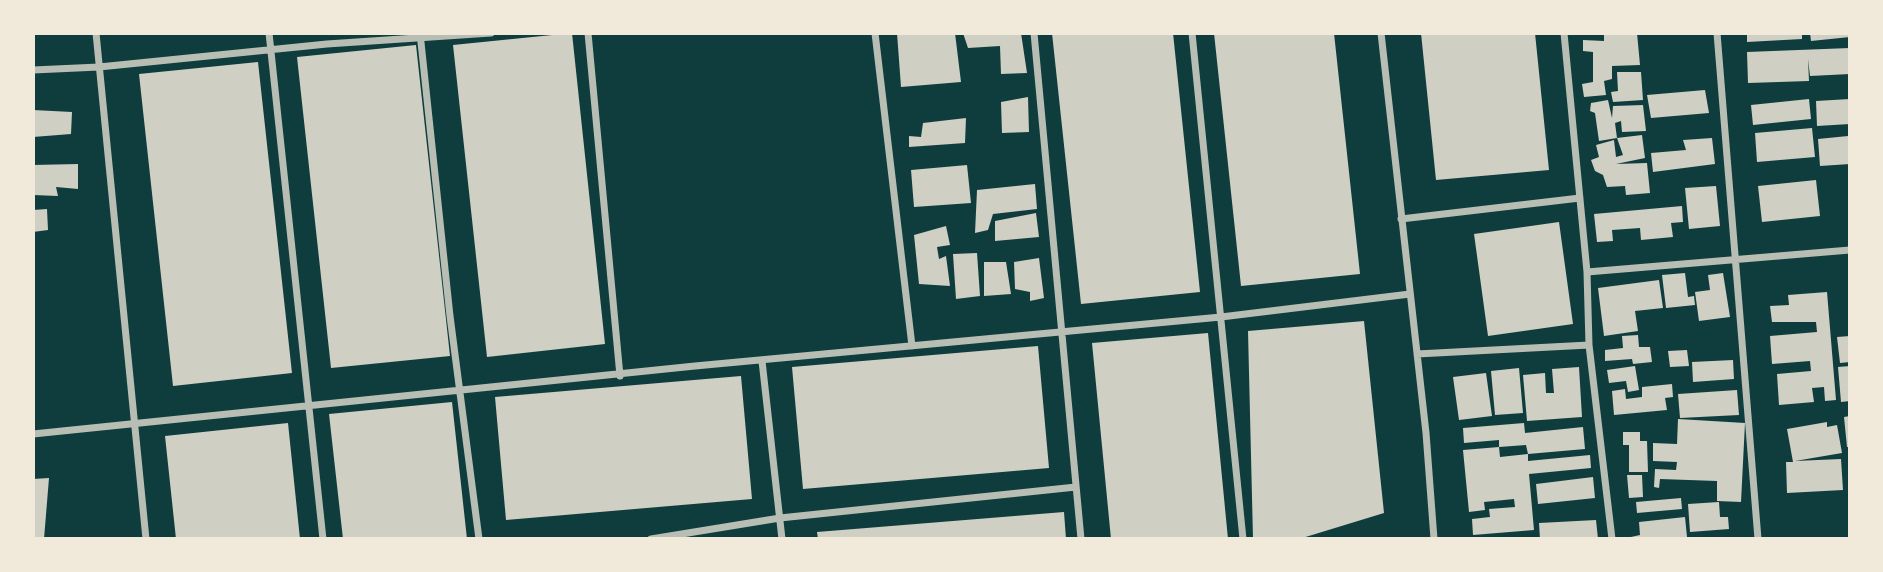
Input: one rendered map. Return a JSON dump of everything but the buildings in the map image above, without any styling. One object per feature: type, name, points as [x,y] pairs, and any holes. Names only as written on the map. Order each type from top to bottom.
[{"type":"street","points":[[96,33],[146,539]]},
{"type":"street","points":[[269,33],[323,539]]},
{"type":"street","points":[[33,70],[99,67],[420,36],[491,33]]},
{"type":"street","points":[[588,33],[620,376]]},
{"type":"street","points":[[875,33],[912,346]]},
{"type":"street","points":[[1034,33],[1081,539]]},
{"type":"street","points":[[1192,33],[1243,539]]},
{"type":"street","points":[[1381,33],[1417,354],[1434,539]]},
{"type":"street","points":[[1564,33],[1587,272],[1590,345],[1612,539]]},
{"type":"street","points":[[1717,33],[1758,539]]},
{"type":"street","points":[[420,36],[450,316],[479,539]]},
{"type":"street","points":[[1401,219],[1580,198]]},
{"type":"street","points":[[1587,272],[1850,250]]},
{"type":"street","points":[[33,434],[762,360],[1221,317],[1410,294]]},
{"type":"street","points":[[1417,354],[1590,345]]},
{"type":"street","points":[[762,360],[782,539]]},
{"type":"street","points":[[651,539],[780,519],[1076,487]]}]
